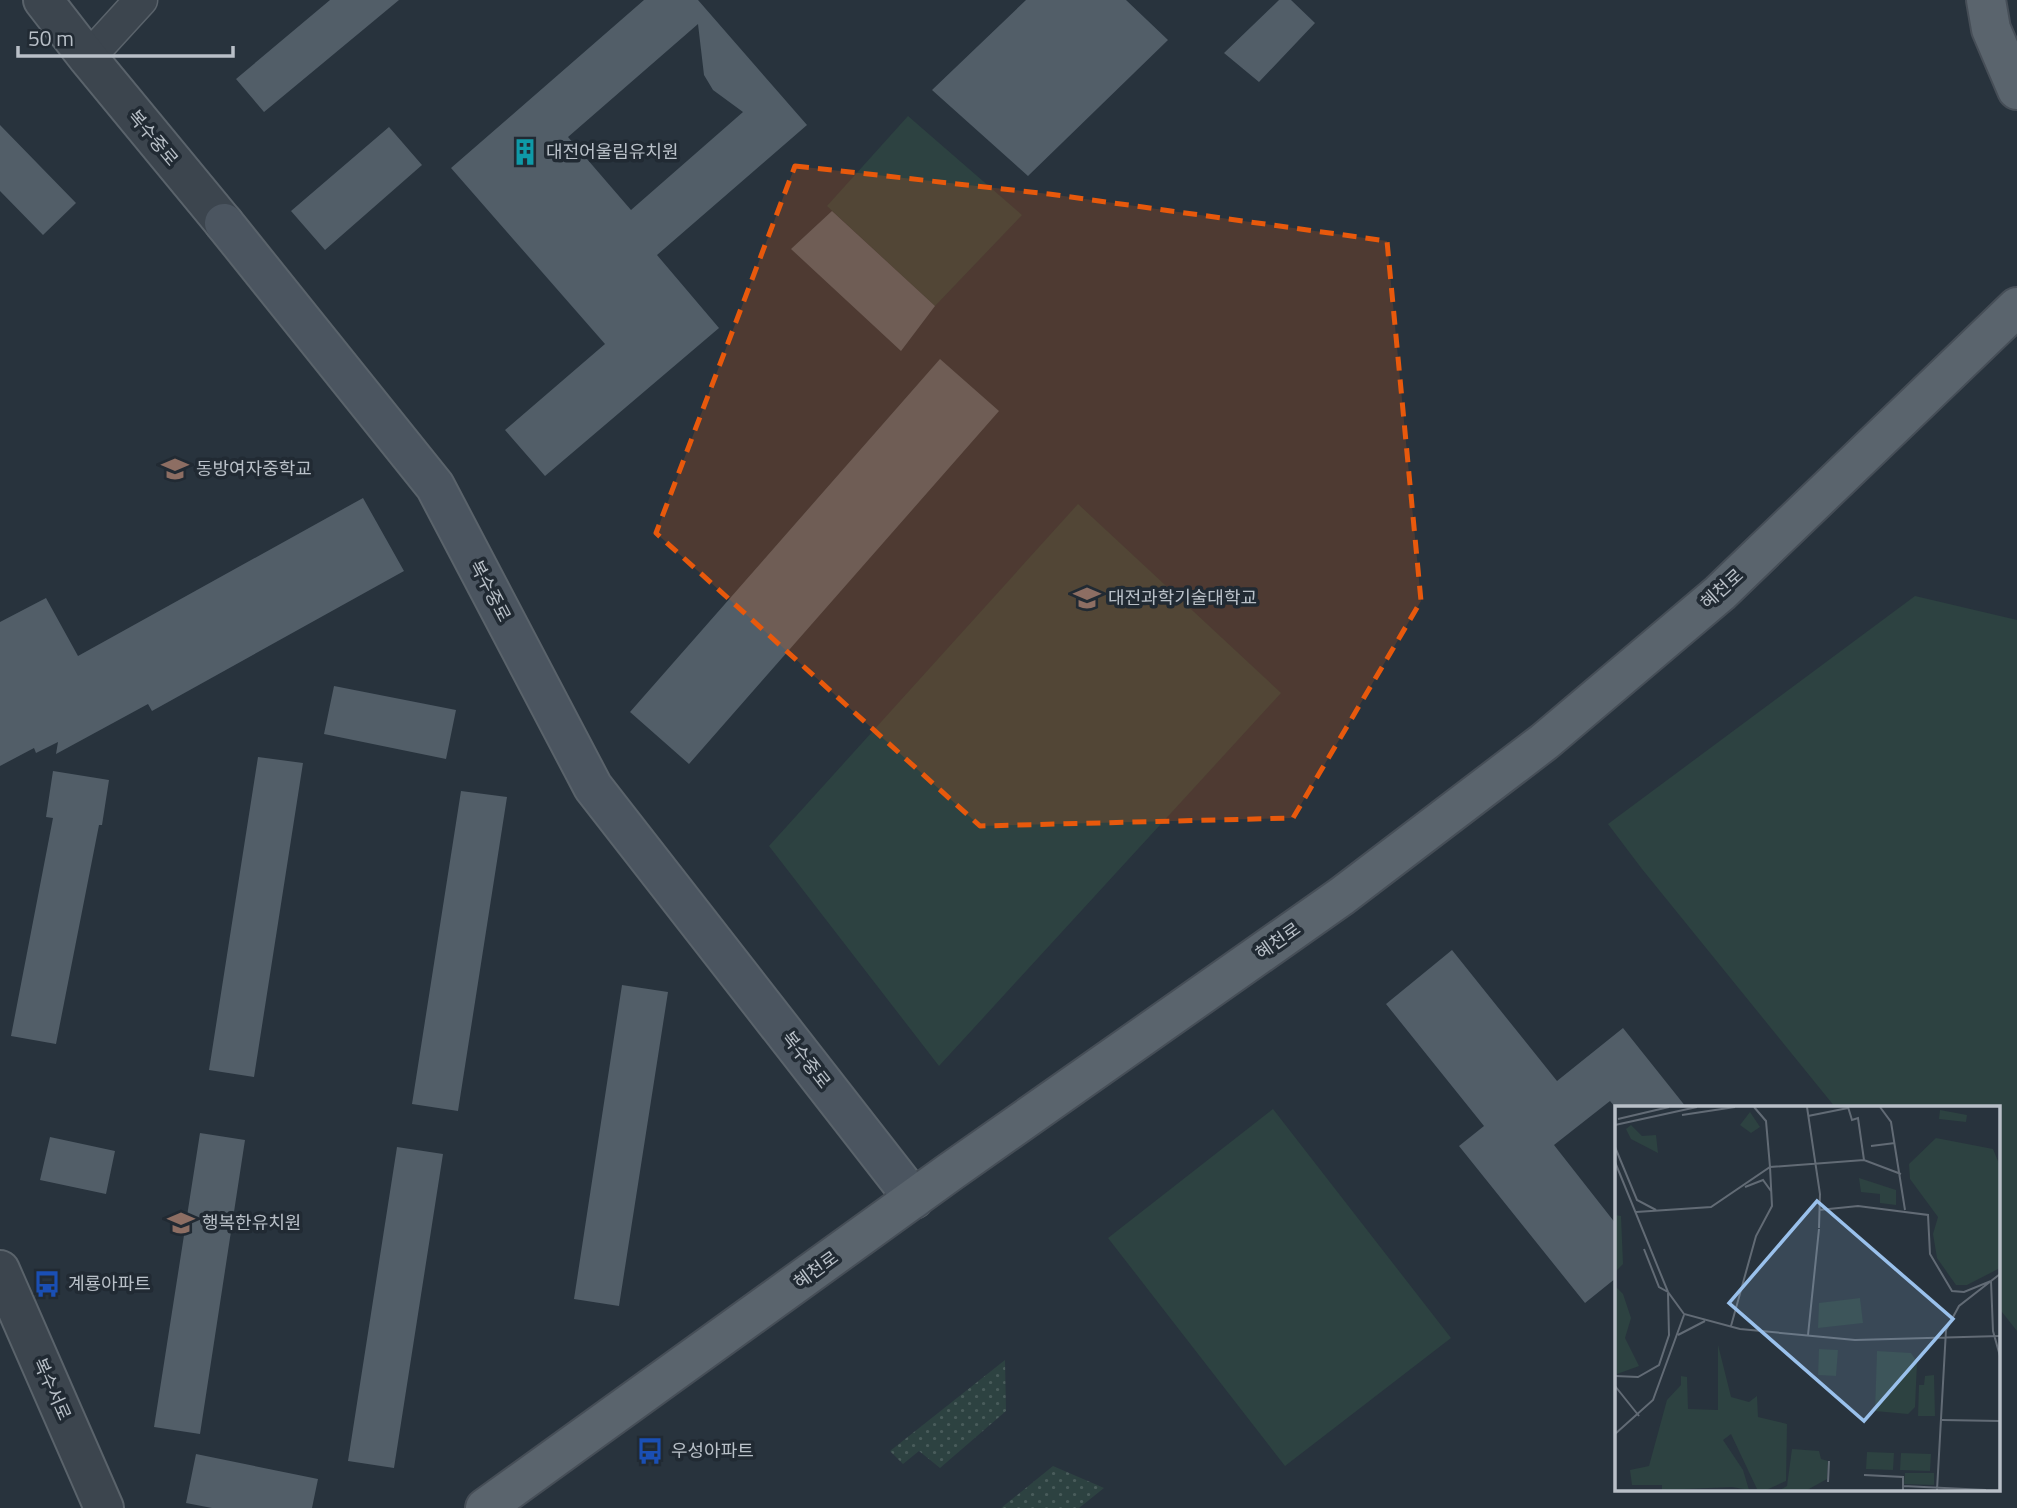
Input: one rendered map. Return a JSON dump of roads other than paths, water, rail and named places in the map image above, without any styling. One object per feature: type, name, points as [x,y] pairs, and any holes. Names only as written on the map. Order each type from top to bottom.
[{"type":"main road","points":[[1986,0],[1991,29],[2017,90]]},
{"type":"main road","name":"복수중로","points":[[224,223],[435,486],[593,787],[914,1199]]},
{"type":"main road","name":"혜천로","points":[[485,1508],[914,1199],[1342,896],[1545,742],[1720,593],[2017,307]]},
{"type":"street","name":"복수중로","points":[[43,0],[224,223]]},
{"type":"street","points":[[88,58],[141,0]]},
{"type":"street","name":"복수서로","points":[[0,1270],[104,1508]]},
{"type":"place","name":"대전어울림유치원","points":[[525,152]]},
{"type":"place","name":"동방여자중학교","points":[[175,469]]},
{"type":"place","name":"대전과학기술대학교","points":[[1087,598]]},
{"type":"place","name":"행복한유치원","points":[[181,1223]]},
{"type":"place","name":"계룡아파트","points":[[47,1284]]},
{"type":"place","name":"우성아파트","points":[[650,1451]]}]
